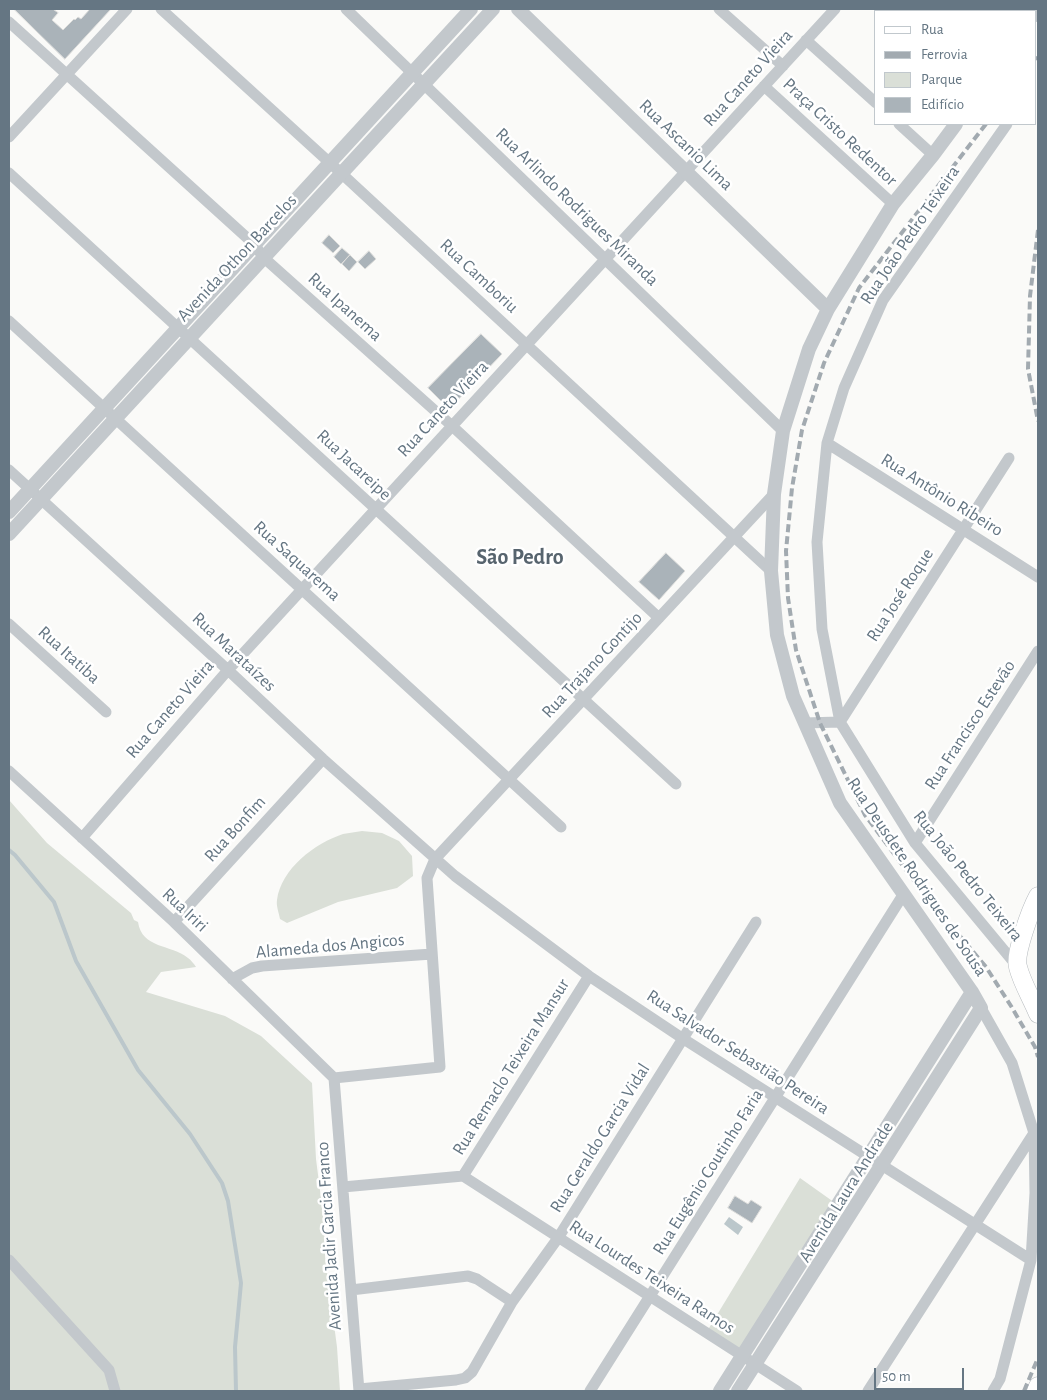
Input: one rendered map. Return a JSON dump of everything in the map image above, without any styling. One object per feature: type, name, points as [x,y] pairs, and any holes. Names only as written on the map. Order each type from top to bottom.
[{"type":"main road","points":[[1038,896],[1030,912],[1017,966],[1038,1014]]},
{"type":"main road","points":[[1022,939],[1038,919]]},
{"type":"main road","points":[[1036,1391],[1038,1386]]},
{"type":"street","points":[[9,137],[127,9]]},
{"type":"street","name":"Rua Camboriu","points":[[161,9],[771,571]]},
{"type":"street","name":"Rua Arlindo Rodrigues Miranda","points":[[346,9],[783,431]]},
{"type":"street","name":"Avenida Othon Barcelos","points":[[9,512],[471,9]]},
{"type":"street","name":"Avenida Othon Barcelos","points":[[9,534],[493,9]]},
{"type":"street","name":"Rua Ascanio Lima","points":[[518,9],[828,309]]},
{"type":"street","points":[[719,9],[783,66]]},
{"type":"street","name":"Rua Caneto Vieira","points":[[82,838],[228,670],[375,508],[835,9]]},
{"type":"street","name":"Rua Ipanema","points":[[9,22],[255,244],[263,257],[451,426],[659,618]]},
{"type":"street","points":[[806,40],[874,101]]},
{"type":"street","name":"Praça Cristo Redentor","points":[[764,86],[893,204]]},
{"type":"street","points":[[900,125],[933,155]]},
{"type":"street","name":"Rua Deusdete Rodrigues de Sousa","points":[[955,125],[893,204],[828,309],[809,349],[783,431],[774,494],[771,571],[777,635],[793,696],[840,803],[972,992],[1012,1064],[1034,1132],[1035,1193],[1031,1260],[1000,1379],[993,1391]]},
{"type":"street","name":"Rua João Pedro Teixeira","points":[[1005,125],[883,300],[844,388],[827,443],[817,542],[822,629],[840,722],[914,843],[1017,966]]},
{"type":"street","name":"Rua Jacareipe","points":[[9,173],[676,784]]},
{"type":"street","name":"Rua Saquarema","points":[[9,321],[562,827]]},
{"type":"street","name":"Rua Antônio Ribeiro","points":[[827,443],[1038,577]]},
{"type":"street","name":"Rua José Roque","points":[[840,722],[1010,458]]},
{"type":"street","name":"Rua Marataízes","points":[[9,470],[323,759],[435,859]]},
{"type":"street","name":"Rua Trajano Gontijo","points":[[435,859],[774,494]]},
{"type":"street","name":"Rua Itatiba","points":[[9,624],[106,712]]},
{"type":"street","name":"Rua Francisco Estevão","points":[[914,843],[1038,651]]},
{"type":"street","points":[[804,723],[840,722]]},
{"type":"street","name":"Rua Bonfim","points":[[174,922],[323,759]]},
{"type":"street","name":"Rua Iriri","points":[[9,771],[174,922],[334,1078]]},
{"type":"street","points":[[334,1078],[440,1066],[427,878],[435,859]]},
{"type":"street","name":"Rua Salvador Sebastião Pereira","points":[[435,859],[589,976],[682,1038],[1031,1260]]},
{"type":"street","name":"Rua Eugênio Coutinho Faria","points":[[590,1391],[903,895]]},
{"type":"street","name":"Rua Geraldo Garcia Vidal","points":[[359,1390],[456,1380],[465,1378],[472,1372],[512,1302],[558,1238],[756,922]]},
{"type":"street","name":"Alameda dos Angicos","points":[[232,979],[252,968],[262,966],[432,954]]},
{"type":"street","name":"Rua Remaclo Teixeira Mansur","points":[[463,1176],[589,976]]},
{"type":"street","name":"Avenida Laura Andrade","points":[[720,1391],[972,992]]},
{"type":"street","name":"Avenida Laura Andrade","points":[[738,1391],[981,1008]]},
{"type":"street","name":"Avenida Jadir Garcia Franco","points":[[334,1078],[359,1390]]},
{"type":"street","points":[[868,1391],[1034,1132]]},
{"type":"street","points":[[343,1187],[463,1176]]},
{"type":"street","name":"Rua Lourdes Teixeira Ramos","points":[[463,1176],[797,1391]]},
{"type":"street","points":[[9,1260],[108,1370],[116,1391]]},
{"type":"street","points":[[351,1290],[468,1276],[477,1278],[512,1302]]},
{"type":"green space","points":[[9,800],[47,843],[131,913],[134,920],[138,922],[145,937],[151,942],[181,954],[196,967],[161,972],[146,992],[225,1016],[261,1036],[312,1083],[316,1159],[326,1238],[325,1257],[337,1347],[340,1391],[9,1391]]},
{"type":"green space","points":[[362,831],[382,833],[399,841],[412,856],[413,876],[397,888],[338,902],[287,923],[280,919],[277,900],[285,878],[292,868],[311,851],[332,838]]},
{"type":"green space","points":[[800,1178],[838,1205],[742,1356],[706,1333]]},
{"type":"shaded area","points":[[729,1217],[743,1227],[738,1235],[724,1224]]},
{"type":"building","points":[[14,9],[111,9],[65,59]]},
{"type":"building","points":[[53,9],[90,9],[81,19],[78,17],[74,19],[63,30],[52,20],[58,13]]},
{"type":"building","points":[[329,235],[340,246],[333,253],[322,243]]},
{"type":"building","points":[[342,248],[350,255],[341,264],[334,257]]},
{"type":"building","points":[[369,251],[376,259],[365,269],[358,262]]},
{"type":"building","points":[[350,255],[357,262],[349,271],[342,264]]},
{"type":"building","points":[[481,334],[502,354],[449,409],[428,388]]},
{"type":"building","points":[[666,553],[685,571],[659,600],[639,582]]},
{"type":"building","points":[[735,1196],[748,1204],[751,1200],[762,1207],[752,1223],[728,1208]]},
{"type":"waterway","points":[[9,850],[54,902],[76,961],[138,1070],[190,1134],[222,1183],[228,1201],[241,1283],[235,1347],[236,1391]]},
{"type":"railway","points":[[985,125],[859,288],[824,363],[802,430],[792,488],[786,551],[788,598],[796,650],[820,723],[865,815],[921,890],[986,967],[1035,1047],[1038,1057]]},
{"type":"railway","points":[[1038,230],[1030,296],[1028,369],[1038,421]]},
{"type":"railway","points":[[1024,1391],[1038,1358]]},
{"type":"district","name":"São Pedro","points":[[520,557]]}]
